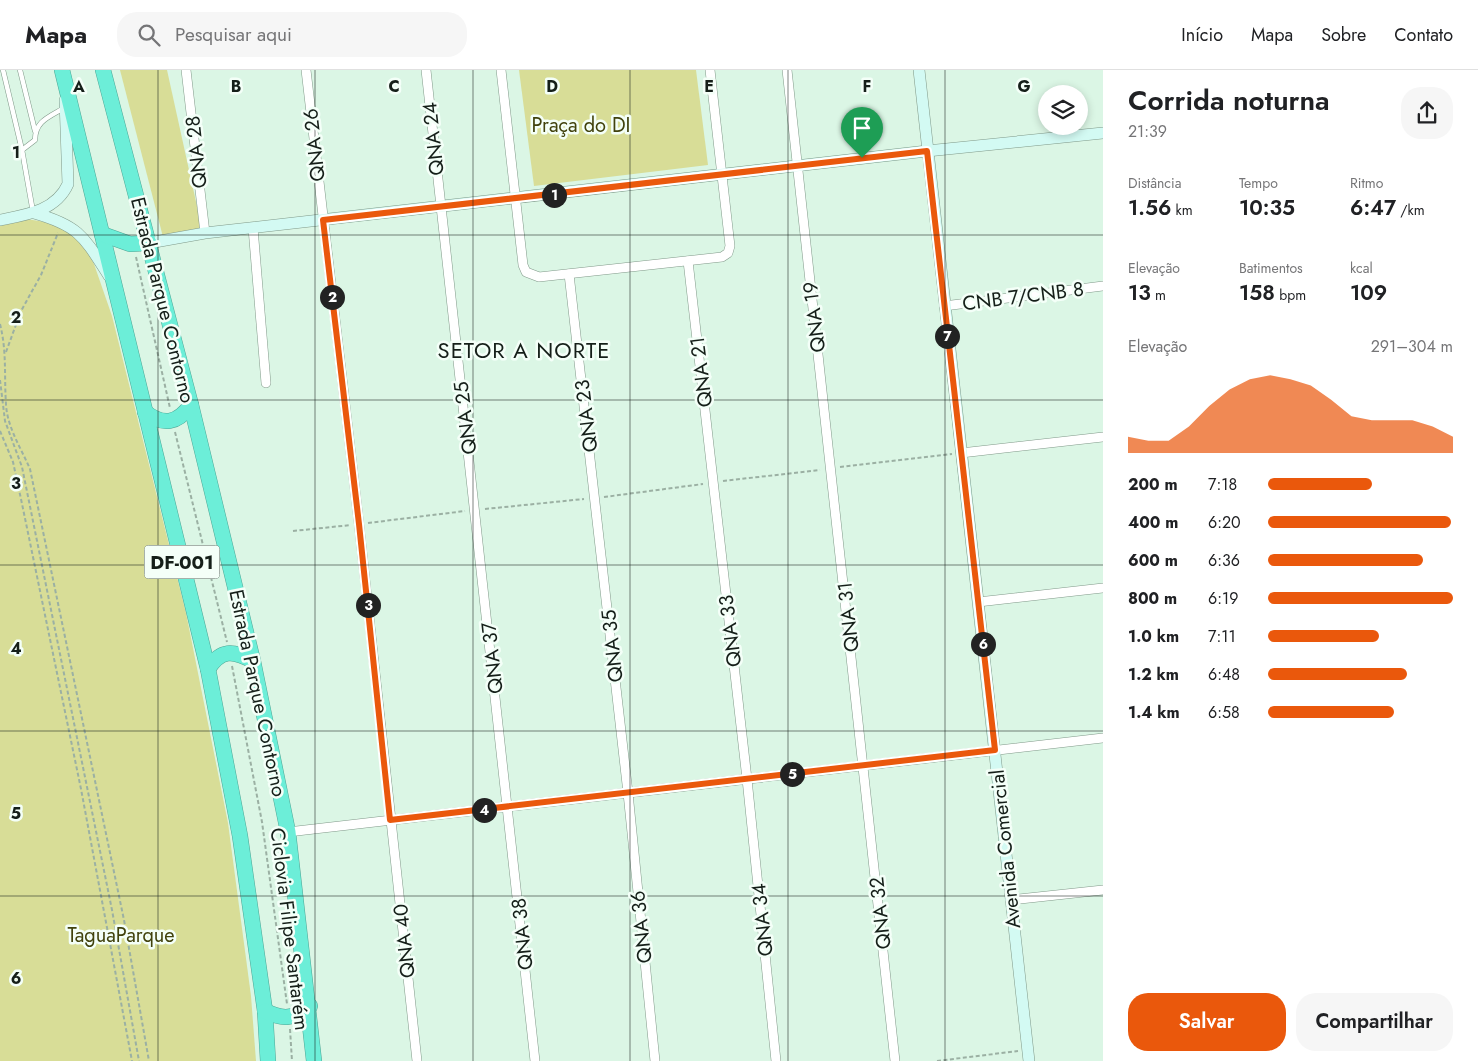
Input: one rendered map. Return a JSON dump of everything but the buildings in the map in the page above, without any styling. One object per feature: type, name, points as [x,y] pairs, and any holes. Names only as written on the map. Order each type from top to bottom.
[{"type":"highway","name":"Estrada Parque Contorno","points":[[103,70],[149,243],[253,661],[288,832],[310,1006],[314,1061]]},
{"type":"highway","name":"DF-001","points":[[63,74],[208,669],[240,836],[265,1011],[268,1061]]},
{"type":"highway","points":[[102,234],[120,242],[134,244],[149,243]]},
{"type":"highway","points":[[145,412],[161,422],[173,421],[178,420],[190,405]]},
{"type":"highway","points":[[208,669],[214,659],[223,654],[242,655],[253,661]]},
{"type":"highway","points":[[265,1011],[275,1016],[288,1018],[295,1017],[310,1006]]},
{"type":"street","name":"QNA 28","points":[[186,70],[205,233]]},
{"type":"street","name":"QNA 26","points":[[306,70],[359,524]]},
{"type":"street","name":"QNA 24","points":[[426,70],[440,207]]},
{"type":"street","points":[[501,70],[523,265],[526,272],[539,278],[722,257],[728,253],[730,246],[710,70]]},
{"type":"street","name":"QNA 19","points":[[787,70],[832,468]]},
{"type":"street","name":"Avenida Comercial","points":[[919,70],[1010,900],[1029,1055]]},
{"type":"street","points":[[0,220],[34,213],[54,203],[61,197],[68,184],[63,74]]},
{"type":"street","points":[[149,243],[205,233],[927,151],[1103,133]]},
{"type":"street","name":"QNA 25","points":[[440,207],[475,510]]},
{"type":"street","points":[[34,213],[62,222],[83,235],[112,280]]},
{"type":"street","points":[[253,228],[266,383]]},
{"type":"street","name":"QNA 21","points":[[688,261],[714,482]]},
{"type":"street","name":"QNA 23","points":[[569,274],[595,498]]},
{"type":"street","name":"CNB 7/CNB 8","points":[[944,306],[1103,286]]},
{"type":"street","points":[[962,453],[1103,437]]},
{"type":"street","name":"QNA 31","points":[[832,468],[864,765]]},
{"type":"street","name":"QNA 33","points":[[714,482],[747,779]]},
{"type":"street","name":"QNA 35","points":[[595,498],[628,793]]},
{"type":"street","name":"QNA 37","points":[[475,510],[509,807]]},
{"type":"street","name":"QNA 40","points":[[359,524],[417,1061]]},
{"type":"street","points":[[978,602],[1103,588]]},
{"type":"street","points":[[288,832],[1103,738]]},
{"type":"street","name":"QNA 32","points":[[864,765],[895,1061]]},
{"type":"street","name":"QNA 34","points":[[747,779],[776,1061]]},
{"type":"street","name":"QNA 36","points":[[628,793],[655,1061]]},
{"type":"street","name":"QNA 38","points":[[509,807],[535,1061]]},
{"type":"street","points":[[1010,900],[1103,890]]},
{"type":"lane","points":[[3,70],[22,150],[34,213]]},
{"type":"lane","points":[[20,70],[35,131],[35,140],[22,150]]},
{"type":"lane","points":[[35,131],[40,122],[65,108]]},
{"type":"path","points":[[6,353],[21,311],[41,275],[62,222]]},
{"type":"path","name":"Ciclovia Filipe Santarém","points":[[134,244],[173,421],[229,653],[262,822],[292,1061]]},
{"type":"path","points":[[0,324],[6,353],[6,404],[9,423],[30,469],[124,920],[149,1061]]},
{"type":"path","points":[[0,380],[5,421],[22,467],[96,827],[139,1061]]},
{"type":"path","points":[[0,431],[13,462],[21,499],[81,789],[132,1061]]},
{"type":"path","points":[[293,531],[595,498],[962,453]]},
{"type":"path","points":[[937,1061],[1029,1055]]},
{"type":"green space","points":[[120,70],[167,70],[202,229],[163,237]]},
{"type":"green space","name":"Praça do DI","points":[[519,70],[696,70],[708,165],[534,186]]},
{"type":"green space","name":"TaguaParque","points":[[0,215],[52,223],[69,231],[84,244],[94,264],[112,316],[186,613],[228,823],[251,996],[256,1061],[0,1061]]},
{"type":"district","name":"SETOR A NORTE","points":[[524,350]]},
{"type":"route","points":[[927,151],[995,750],[390,820],[359,524],[323,220],[862,158],[927,151]]}]
